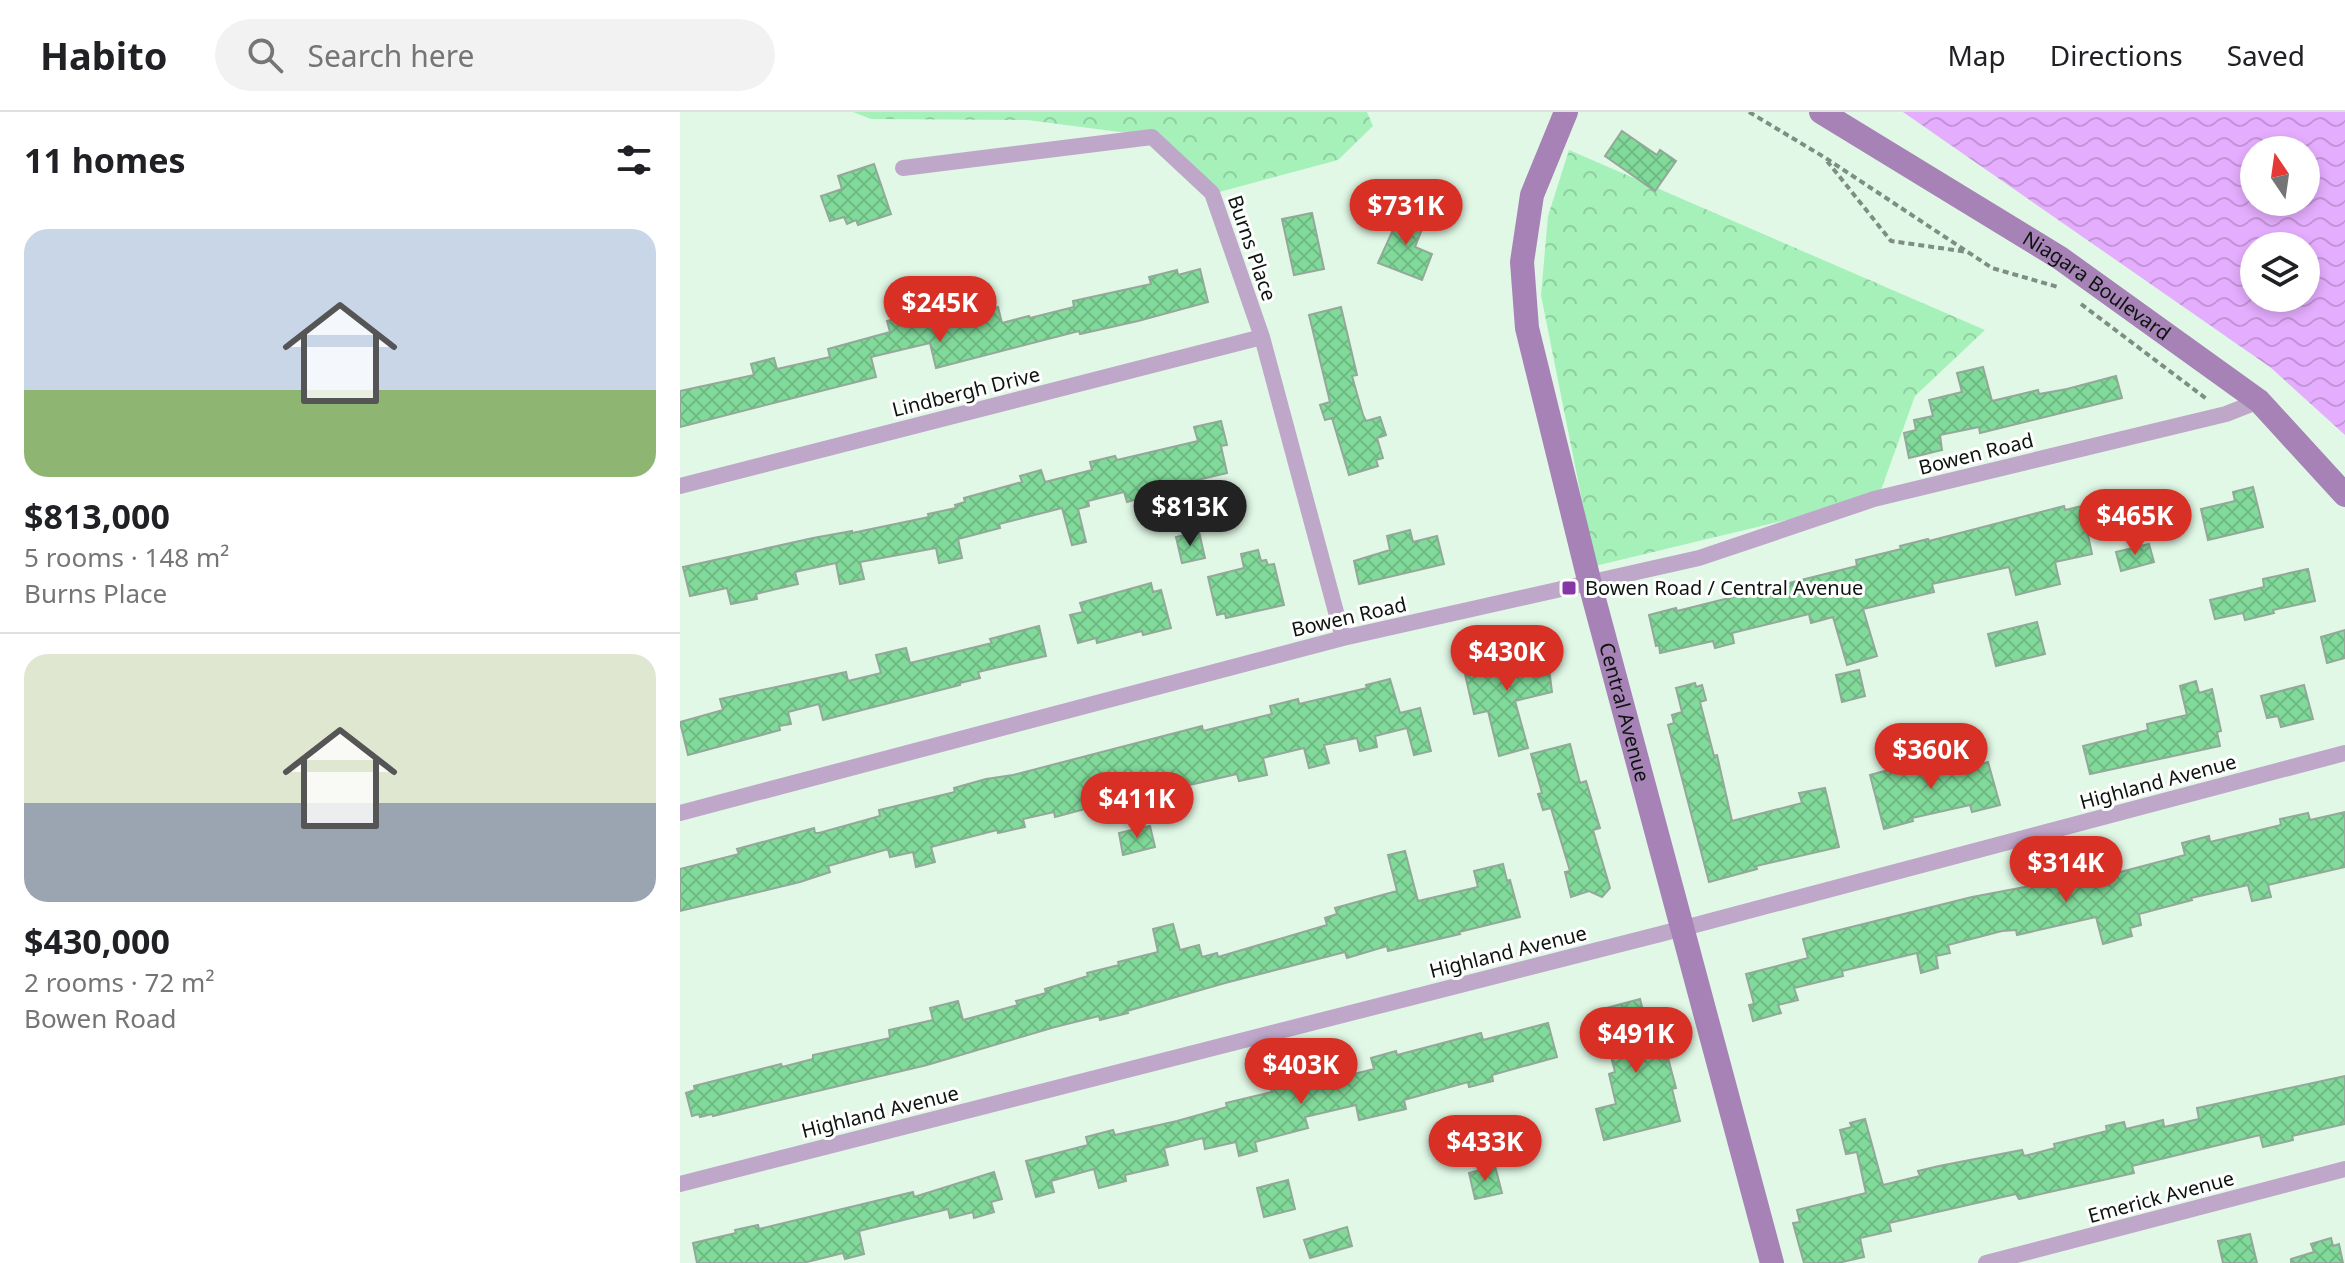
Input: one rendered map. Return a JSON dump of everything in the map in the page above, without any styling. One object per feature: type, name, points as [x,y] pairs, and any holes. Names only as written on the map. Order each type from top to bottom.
[{"type":"main road","name":"Central Avenue","points":[[1566,112],[1532,195],[1522,262],[1527,328],[1590,584],[1772,1263]]},
{"type":"main road","name":"Niagara Boulevard","points":[[1821,112],[2060,258],[2259,401],[2345,495]]},
{"type":"street","name":"Burns Place","points":[[903,168],[1152,137],[1212,193],[1262,337],[1343,638]]},
{"type":"street","name":"Lindbergh Drive","points":[[680,486],[1262,337]]},
{"type":"street","name":"Bowen Road","points":[[680,813],[1343,638],[1699,558],[1874,499],[2226,414],[2259,401]]},
{"type":"street","name":"Highland Avenue","points":[[680,1184],[1684,928],[2345,753]]},
{"type":"street","name":"Emerick Avenue","points":[[1986,1263],[2345,1169]]},
{"type":"path","points":[[1749,112],[1824,157],[1992,268],[2059,287]]},
{"type":"path","points":[[1824,157],[1891,241],[1970,252]]},
{"type":"path","points":[[2071,296],[2226,414]]},
{"type":"green space","points":[[853,112],[1367,112],[1373,126],[1338,160],[1212,194],[1151,136],[1027,120],[871,119]]},
{"type":"green space","points":[[1569,150],[1985,330],[1915,396],[1878,498],[1595,566],[1541,295],[1548,216]]},
{"type":"water","points":[[1903,112],[2345,112],[2345,435],[2270,367]]},
{"type":"building","points":[[1622,131],[1657,155],[1660,150],[1676,161],[1655,191],[1605,156]]},
{"type":"building","points":[[874,164],[891,214],[858,225],[856,220],[847,224],[844,217],[830,221],[821,196],[842,189],[838,176]]},
{"type":"building","points":[[1402,210],[1426,219],[1415,247],[1432,254],[1422,280],[1378,263]]},
{"type":"building","points":[[1312,213],[1324,269],[1294,275],[1282,219]]},
{"type":"building","points":[[1200,269],[1208,302],[936,368],[930,343],[871,357],[876,377],[680,427],[680,391],[754,375],[751,364],[774,358],[777,369],[830,357],[828,349],[890,332],[887,321],[953,304],[957,318],[998,307],[1002,323],[1074,307],[1073,301],[1151,284],[1149,277],[1177,270],[1178,275]]},
{"type":"building","points":[[1341,307],[1357,375],[1352,376],[1363,415],[1366,421],[1380,417],[1386,435],[1377,438],[1383,458],[1376,460],[1378,466],[1349,475],[1332,418],[1325,420],[1320,405],[1330,402],[1309,315]]},
{"type":"building","points":[[1983,367],[1992,401],[2038,390],[2039,394],[2067,389],[2116,376],[2122,398],[1980,433],[1979,427],[1940,435],[1942,450],[1909,458],[1904,433],[1916,430],[1914,420],[1933,416],[1929,400],[1962,392],[1957,373]]},
{"type":"building","points":[[1221,421],[1227,445],[1221,446],[1227,473],[1147,492],[1148,496],[1127,502],[1124,492],[1088,501],[1089,506],[1078,509],[1086,542],[1072,545],[1062,508],[999,524],[1000,528],[958,539],[962,558],[939,563],[936,548],[860,562],[864,579],[840,584],[836,563],[795,572],[798,584],[756,594],[757,599],[731,604],[727,588],[690,596],[683,567],[813,538],[929,517],[928,514],[956,508],[955,505],[965,502],[964,498],[1022,482],[1020,476],[1041,470],[1045,482],[1092,470],[1090,462],[1115,456],[1117,460],[1198,441],[1194,427]]},
{"type":"building","points":[[2253,487],[2263,527],[2208,540],[2201,509],[2235,501],[2233,492]]},
{"type":"building","points":[[2064,506],[2065,510],[2082,506],[2092,554],[2055,562],[2060,584],[2016,595],[2009,567],[1932,584],[1934,592],[1863,609],[1877,656],[1847,665],[1833,617],[1811,623],[1809,614],[1732,633],[1734,643],[1715,648],[1713,641],[1660,653],[1659,645],[1656,646],[1649,615],[1676,608],[1677,611],[1857,566],[1856,560],[1901,549],[1900,546]]},
{"type":"building","points":[[1410,530],[1413,542],[1437,536],[1444,564],[1359,584],[1354,561],[1390,550],[1387,536]]},
{"type":"building","points":[[1199,532],[1205,558],[1182,563],[1176,537]]},
{"type":"building","points":[[2149,544],[2154,562],[2121,571],[2116,552]]},
{"type":"building","points":[[1258,550],[1261,561],[1274,564],[1284,605],[1226,618],[1225,613],[1217,615],[1208,577],[1244,568],[1241,554]]},
{"type":"building","points":[[2308,569],[2315,601],[2245,620],[2243,613],[2215,619],[2210,600],[2264,587],[2263,579]]},
{"type":"building","points":[[1151,583],[1153,592],[1161,590],[1171,628],[1143,635],[1142,631],[1097,643],[1096,638],[1078,643],[1070,615],[1083,612],[1080,603]]},
{"type":"building","points":[[2037,622],[2045,654],[1996,666],[1988,634]]},
{"type":"building","points":[[1039,626],[1046,656],[978,672],[980,678],[960,685],[823,720],[819,704],[788,712],[791,724],[779,726],[780,730],[688,755],[680,722],[723,710],[720,699],[846,672],[848,681],[881,673],[876,655],[906,648],[910,663],[992,643],[990,639]]},
{"type":"building","points":[[2345,630],[2345,658],[2327,663],[2321,637]]},
{"type":"building","points":[[1540,648],[1543,661],[1548,660],[1552,692],[1515,701],[1528,748],[1499,756],[1488,711],[1474,714],[1463,665]]},
{"type":"building","points":[[1859,670],[1865,696],[1842,702],[1836,675]]},
{"type":"building","points":[[1390,679],[1400,713],[1420,708],[1431,751],[1414,755],[1407,728],[1375,736],[1377,747],[1360,751],[1357,738],[1324,745],[1329,763],[1309,768],[1304,748],[1263,758],[1267,775],[1239,781],[1237,774],[1121,799],[1122,803],[1096,809],[1096,806],[1055,817],[1054,812],[1023,819],[1025,827],[998,833],[997,830],[931,847],[935,862],[916,867],[913,852],[890,857],[888,849],[828,866],[830,872],[800,882],[680,911],[680,869],[739,854],[737,849],[814,828],[815,833],[819,833],[880,816],[879,810],[955,792],[954,788],[986,779],[1013,775],[1202,726],[1203,731],[1272,714],[1270,706],[1298,699],[1299,704],[1367,688],[1366,685]]},
{"type":"building","points":[[2196,681],[2199,693],[2212,689],[2221,731],[2217,732],[2220,746],[2090,774],[2083,746],[2148,730],[2147,724],[2187,715],[2180,686]]},
{"type":"building","points":[[1695,683],[1696,687],[1702,685],[1706,700],[1700,702],[1714,756],[1717,755],[1732,821],[1802,803],[1799,793],[1825,788],[1839,847],[1756,866],[1757,869],[1709,882],[1668,725],[1674,723],[1672,715],[1682,712],[1676,688]]},
{"type":"building","points":[[2304,685],[2313,719],[2281,727],[2278,716],[2267,718],[2261,696]]},
{"type":"building","points":[[1570,744],[1580,783],[1586,781],[1600,828],[1593,830],[1610,888],[1602,897],[1589,891],[1571,897],[1565,872],[1570,871],[1551,808],[1543,810],[1538,794],[1542,793],[1531,754]]},
{"type":"building","points":[[1935,757],[1938,770],[1951,766],[1952,772],[1988,762],[2000,805],[1972,812],[1970,805],[1912,818],[1913,821],[1884,829],[1870,775]]},
{"type":"building","points":[[2345,812],[2345,867],[2268,885],[2271,897],[2252,901],[2248,885],[2191,898],[2139,914],[2141,925],[2130,928],[2132,936],[2103,944],[2096,917],[2017,935],[2016,930],[2002,931],[1948,945],[1950,953],[1936,956],[1938,968],[1921,973],[1917,953],[1842,971],[1843,976],[1794,988],[1798,1000],[1778,1005],[1781,1013],[1753,1021],[1749,1005],[1754,1004],[1746,974],[1808,958],[1803,939],[1972,897],[2041,884],[2040,880],[2068,874],[2071,885],[2185,855],[2182,843],[2209,836],[2210,842],[2281,825],[2280,819],[2308,813],[2310,820]]},
{"type":"building","points":[[1150,826],[1155,847],[1123,855],[1119,833]]},
{"type":"building","points":[[1405,851],[1418,901],[1478,887],[1474,871],[1503,864],[1520,917],[1388,951],[1387,946],[1347,958],[1345,952],[1225,983],[1128,1013],[1100,1020],[1099,1016],[1055,1027],[927,1065],[713,1116],[692,1116],[686,1093],[695,1090],[694,1086],[781,1064],[782,1067],[813,1059],[813,1055],[890,1038],[889,1030],[933,1020],[930,1008],[958,1001],[963,1020],[1018,1005],[1016,1001],[1046,993],[1045,989],[1088,976],[1087,973],[1158,952],[1153,929],[1173,924],[1180,950],[1199,945],[1202,957],[1217,953],[1218,957],[1327,925],[1325,918],[1337,914],[1335,908],[1397,891],[1388,855]]},
{"type":"building","points":[[1640,999],[1653,1050],[1660,1047],[1664,1060],[1668,1058],[1680,1121],[1604,1140],[1596,1109],[1616,1104],[1609,1074],[1615,1072],[1599,1010]]},
{"type":"building","points":[[1548,1023],[1557,1057],[1492,1075],[1493,1081],[1469,1087],[1468,1082],[1404,1100],[1406,1109],[1359,1120],[1356,1105],[1305,1117],[1308,1128],[1255,1142],[1257,1151],[1239,1156],[1236,1142],[1205,1149],[1203,1138],[1164,1148],[1168,1165],[1125,1175],[1126,1181],[1099,1188],[1094,1169],[1051,1181],[1054,1192],[1036,1197],[1026,1161],[1088,1145],[1086,1137],[1113,1130],[1115,1135],[1177,1121],[1227,1107],[1226,1103],[1272,1092],[1270,1087],[1296,1080],[1298,1088],[1374,1069],[1371,1058],[1396,1051],[1397,1055],[1481,1033],[1483,1040]]},
{"type":"building","points":[[2345,1076],[2345,1124],[2292,1136],[2293,1140],[2263,1147],[2260,1135],[2132,1166],[2134,1173],[2019,1199],[2016,1194],[1889,1223],[1891,1231],[1860,1238],[1864,1257],[1838,1263],[1804,1263],[1793,1223],[1800,1222],[1797,1210],[1866,1193],[1857,1152],[1846,1154],[1840,1130],[1852,1127],[1850,1123],[1865,1119],[1883,1185],[1920,1176],[1918,1171],[1939,1166],[2022,1150],[2024,1156],[2055,1148],[2054,1144],[2107,1131],[2106,1126],[2124,1122],[2126,1129],[2163,1120],[2164,1127],[2199,1119],[2197,1108]]},
{"type":"building","points":[[1495,1166],[1502,1193],[1475,1199],[1469,1173]]},
{"type":"building","points":[[994,1172],[1002,1199],[991,1202],[994,1212],[974,1218],[973,1212],[950,1218],[948,1209],[859,1231],[864,1254],[845,1259],[843,1253],[803,1263],[697,1263],[693,1243],[736,1233],[735,1230],[758,1225],[759,1229],[913,1192],[914,1197]]},
{"type":"building","points":[[1288,1180],[1295,1209],[1264,1217],[1257,1188]]},
{"type":"building","points":[[1347,1227],[1352,1246],[1310,1258],[1304,1240]]},
{"type":"building","points":[[2250,1234],[2257,1263],[2223,1263],[2218,1241]]},
{"type":"building","points":[[2331,1238],[2333,1246],[2339,1244],[2343,1263],[2291,1263],[2291,1259],[2314,1252],[2311,1244]]},
{"type":"place","name":"Bowen Road / Central Avenue","points":[[1569,588]]}]
